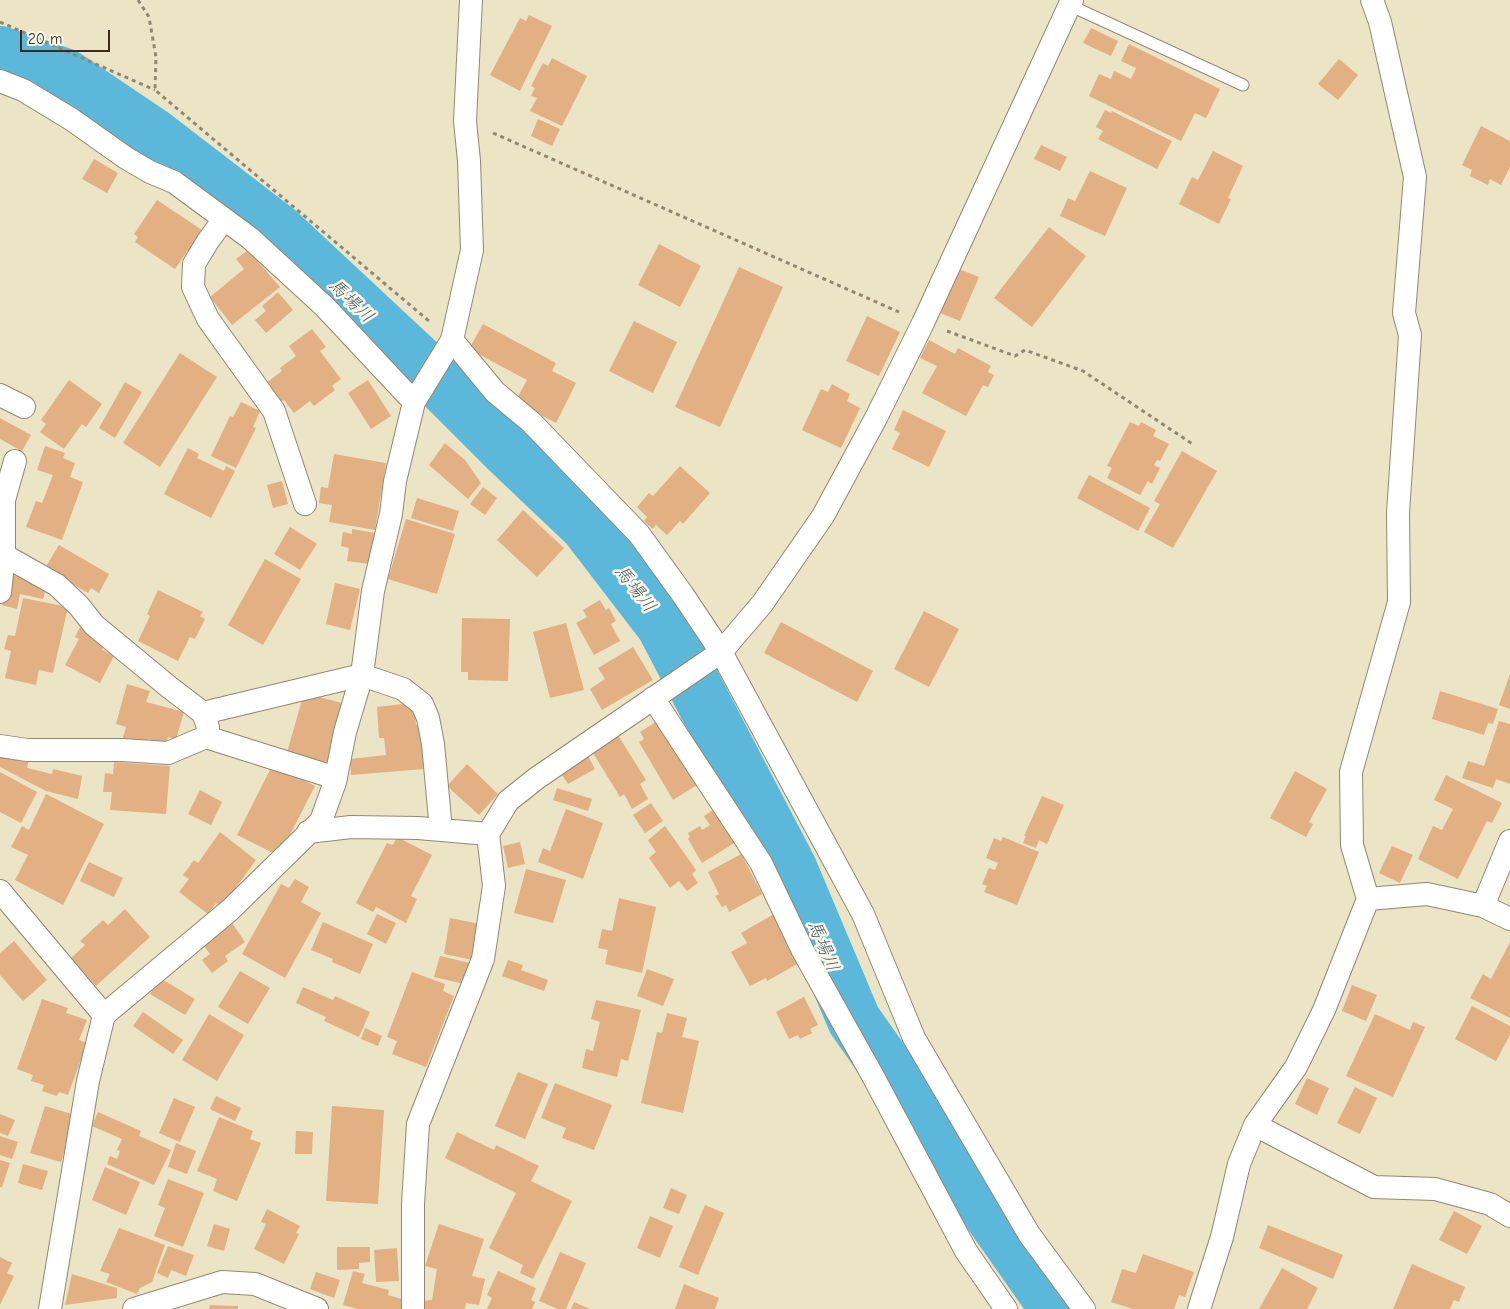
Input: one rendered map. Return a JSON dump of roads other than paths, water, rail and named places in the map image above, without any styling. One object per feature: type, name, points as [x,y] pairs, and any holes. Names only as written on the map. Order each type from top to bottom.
[{"type":"street","points":[[50,1309],[88,1081],[104,1014],[230,910],[321,821],[336,778],[346,732],[362,675],[373,591],[391,514],[395,481],[414,402],[448,346],[472,250],[469,161],[465,121],[470,0]]},
{"type":"street","points":[[1199,1309],[1222,1238],[1239,1164],[1255,1125],[1296,1067],[1312,1035],[1324,1010],[1368,899],[1352,845],[1351,772],[1399,602],[1398,513],[1410,335],[1404,313],[1415,177],[1380,22],[1372,0]]},
{"type":"street","points":[[413,1309],[413,1204],[418,1124],[483,959],[494,886],[488,834],[508,801],[537,778],[721,652],[762,604],[823,516],[877,416],[923,323],[1071,3]]},
{"type":"street","points":[[0,81],[23,90],[126,158],[150,172],[174,182],[250,238],[325,307],[414,402]]},
{"type":"street","points":[[224,219],[194,264],[192,287],[208,319],[274,411],[305,504]]},
{"type":"street","points":[[448,346],[495,392],[531,422],[639,534],[721,652],[863,914],[914,1038],[1029,1234],[1084,1309]]},
{"type":"street","points":[[0,395],[24,407]]},
{"type":"street","points":[[0,592],[4,500],[15,461]]},
{"type":"street","points":[[2,554],[57,585],[79,606],[94,625],[168,687],[204,713],[208,726],[206,737]]},
{"type":"street","points":[[204,713],[362,675],[402,689],[422,704],[428,718],[433,744],[441,830]]},
{"type":"street","points":[[653,698],[761,863],[803,951],[874,1078],[966,1251],[1006,1309]]},
{"type":"street","points":[[0,746],[26,750],[123,750],[168,753],[206,737],[336,778]]},
{"type":"street","points":[[308,832],[350,827],[418,828],[488,834]]},
{"type":"street","points":[[1483,906],[1510,841]]},
{"type":"street","points":[[0,891],[104,1014]]},
{"type":"street","points":[[1368,899],[1427,894],[1483,906],[1510,918]]},
{"type":"street","points":[[1255,1125],[1374,1187],[1435,1189],[1490,1204],[1510,1216]]},
{"type":"street","points":[[134,1309],[222,1282],[255,1284],[317,1309]]},
{"type":"lane","points":[[1071,3],[1243,85]]},
{"type":"waterway","name":"馬場川","points":[[0,53],[64,75],[153,135],[278,231],[428,371],[587,526],[663,625],[790,868],[854,1020],[1057,1309]]}]
